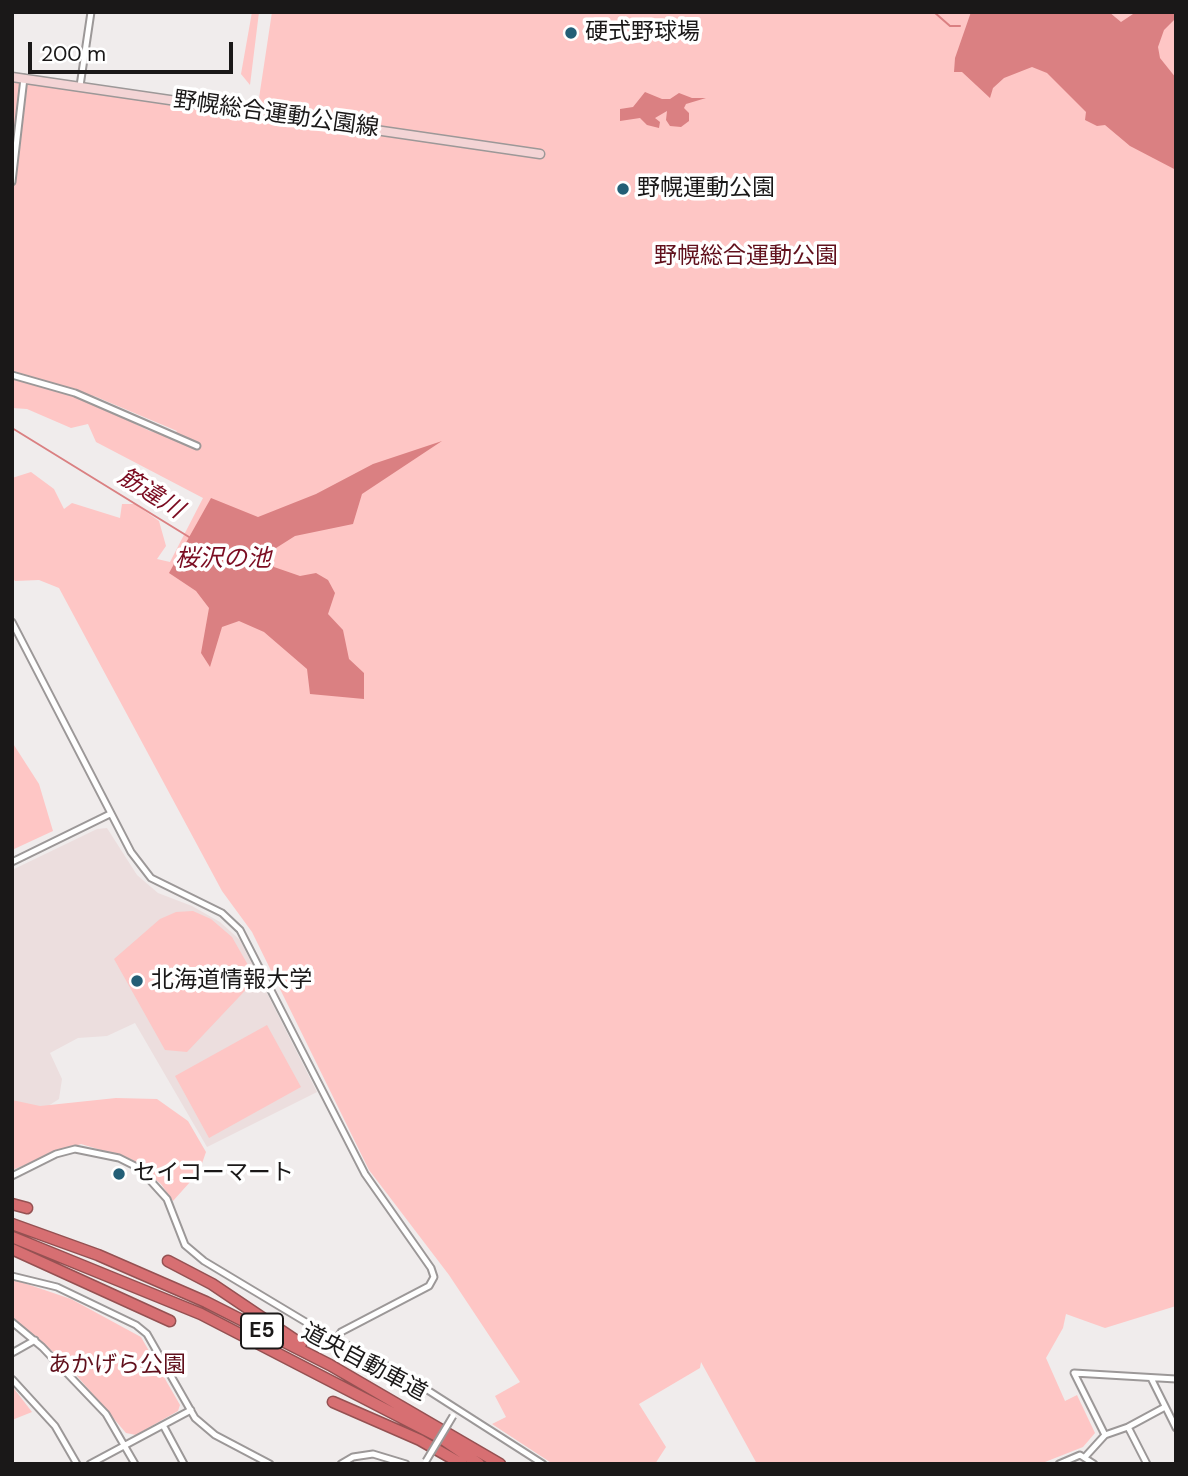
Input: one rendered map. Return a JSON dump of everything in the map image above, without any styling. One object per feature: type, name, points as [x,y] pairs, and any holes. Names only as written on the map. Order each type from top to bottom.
[{"type":"highway","points":[[12,1204],[27,1208]]},
{"type":"highway","name":"道央自動車道","points":[[12,1224],[98,1255],[330,1365],[500,1464]]},
{"type":"highway","name":"道央自動車道","points":[[12,1237],[201,1314],[429,1432],[479,1464]]},
{"type":"highway","points":[[12,1249],[170,1321]]},
{"type":"highway","points":[[168,1261],[212,1284],[330,1365]]},
{"type":"highway","points":[[333,1402],[420,1440],[462,1464]]},
{"type":"main road","name":"野幌総合運動公園線","points":[[12,77],[540,154]]},
{"type":"street","points":[[80,86],[91,12]]},
{"type":"street","points":[[12,182],[24,78]]},
{"type":"street","points":[[12,375],[75,393],[197,446]]},
{"type":"street","points":[[12,622],[131,852],[151,878],[222,913],[240,930],[365,1174],[431,1268],[434,1277],[429,1286],[341,1332],[335,1339]]},
{"type":"street","points":[[12,862],[110,814]]},
{"type":"street","points":[[12,1176],[56,1154],[75,1149],[119,1158],[139,1168],[167,1199],[185,1245],[204,1261],[335,1339],[404,1375],[543,1464]]},
{"type":"street","points":[[12,1276],[57,1287],[136,1325],[147,1334],[195,1418],[215,1435],[267,1463]]},
{"type":"street","points":[[12,1322],[35,1340],[106,1413],[135,1464]]},
{"type":"street","points":[[12,1353],[35,1340]]},
{"type":"street","points":[[1105,1435],[1074,1373],[1176,1380]]},
{"type":"street","points":[[1151,1378],[1176,1428]]},
{"type":"street","points":[[12,1379],[55,1426],[77,1464]]},
{"type":"street","points":[[1085,1457],[1105,1435],[1128,1427],[1165,1407]]},
{"type":"street","points":[[425,1462],[457,1409]]},
{"type":"street","points":[[90,1464],[191,1410]]},
{"type":"street","points":[[163,1425],[184,1464]]},
{"type":"street","points":[[1128,1427],[1147,1464]]},
{"type":"street","points":[[341,1464],[373,1454],[406,1464]]},
{"type":"street","points":[[1059,1464],[1072,1457],[1085,1457],[1094,1464]]},
{"type":"shaded area","name":"北海道情報大学","points":[[107,828],[137,875],[158,893],[192,906],[220,922],[240,940],[317,1092],[207,1147],[135,1023],[107,1036],[78,1038],[50,1053],[62,1079],[59,1099],[34,1115],[12,1168],[12,870],[97,829]]},
{"type":"green space","points":[[252,12],[259,12],[250,85],[241,74]]},
{"type":"green space","name":"野幌総合運動公園","points":[[272,12],[1176,12],[1176,1306],[1105,1328],[1066,1314],[1063,1328],[1046,1358],[1065,1401],[1077,1395],[1095,1433],[1083,1447],[1040,1464],[757,1464],[701,1362],[700,1368],[639,1404],[666,1447],[655,1464],[553,1464],[492,1424],[506,1417],[495,1396],[520,1382],[449,1275],[369,1170],[252,932],[222,891],[59,588],[39,580],[15,581],[12,577],[12,478],[31,472],[54,489],[64,509],[72,503],[120,518],[122,504],[135,504],[159,521],[166,546],[157,559],[170,562],[203,498],[96,442],[88,424],[71,428],[27,409],[12,408],[12,81],[256,118]],"holes":[[[93,396],[177,431],[172,436],[150,431],[100,407]]]},
{"type":"green space","points":[[12,742],[39,784],[53,831],[12,850]]},
{"type":"green space","points":[[193,911],[211,919],[232,937],[256,979],[187,1052],[165,1050],[114,959],[160,919],[176,912]]},
{"type":"green space","points":[[267,1025],[301,1087],[209,1138],[175,1076]]},
{"type":"green space","points":[[116,1098],[157,1099],[188,1121],[206,1152],[199,1172],[173,1201],[161,1184],[131,1159],[81,1144],[12,1170],[12,1100],[40,1106]]},
{"type":"green space","name":"あかげら公園","points":[[12,1279],[71,1299],[141,1337],[180,1405],[178,1411],[136,1435],[126,1433],[65,1362],[12,1317]]},
{"type":"green space","points":[[12,1386],[32,1412],[12,1420]]},
{"type":"water","points":[[971,12],[1109,12],[1121,22],[1136,12],[1176,12],[1176,18],[1164,30],[1158,47],[1160,58],[1176,78],[1176,170],[1130,146],[1105,125],[1097,126],[1085,120],[1086,112],[1047,73],[1032,67],[1004,78],[993,88],[990,98],[962,72],[954,72],[955,58]]},
{"type":"water","points":[[645,92],[662,99],[670,99],[679,93],[692,98],[706,98],[686,104],[684,108],[689,113],[689,121],[681,127],[670,126],[666,120],[667,111],[655,118],[660,122],[659,128],[647,125],[640,118],[620,121],[620,109],[633,107]]},
{"type":"water","name":"桜沢の池","points":[[442,441],[362,494],[353,524],[295,536],[265,555],[274,567],[300,576],[316,573],[328,580],[335,593],[328,614],[343,630],[349,659],[364,673],[364,699],[310,694],[307,669],[264,632],[239,621],[222,627],[210,667],[201,653],[209,608],[196,591],[169,573],[211,498],[258,517],[316,494],[373,464]]},
{"type":"waterway","points":[[934,12],[950,26],[960,26]]},
{"type":"waterway","name":"筋違川","points":[[12,428],[189,537]]},
{"type":"place","name":"硬式野球場","points":[[571,33]]},
{"type":"place","name":"野幌運動公園","points":[[623,189]]},
{"type":"place","name":"北海道情報大学","points":[[137,981]]},
{"type":"place","name":"セイコーマート","points":[[119,1174]]}]
